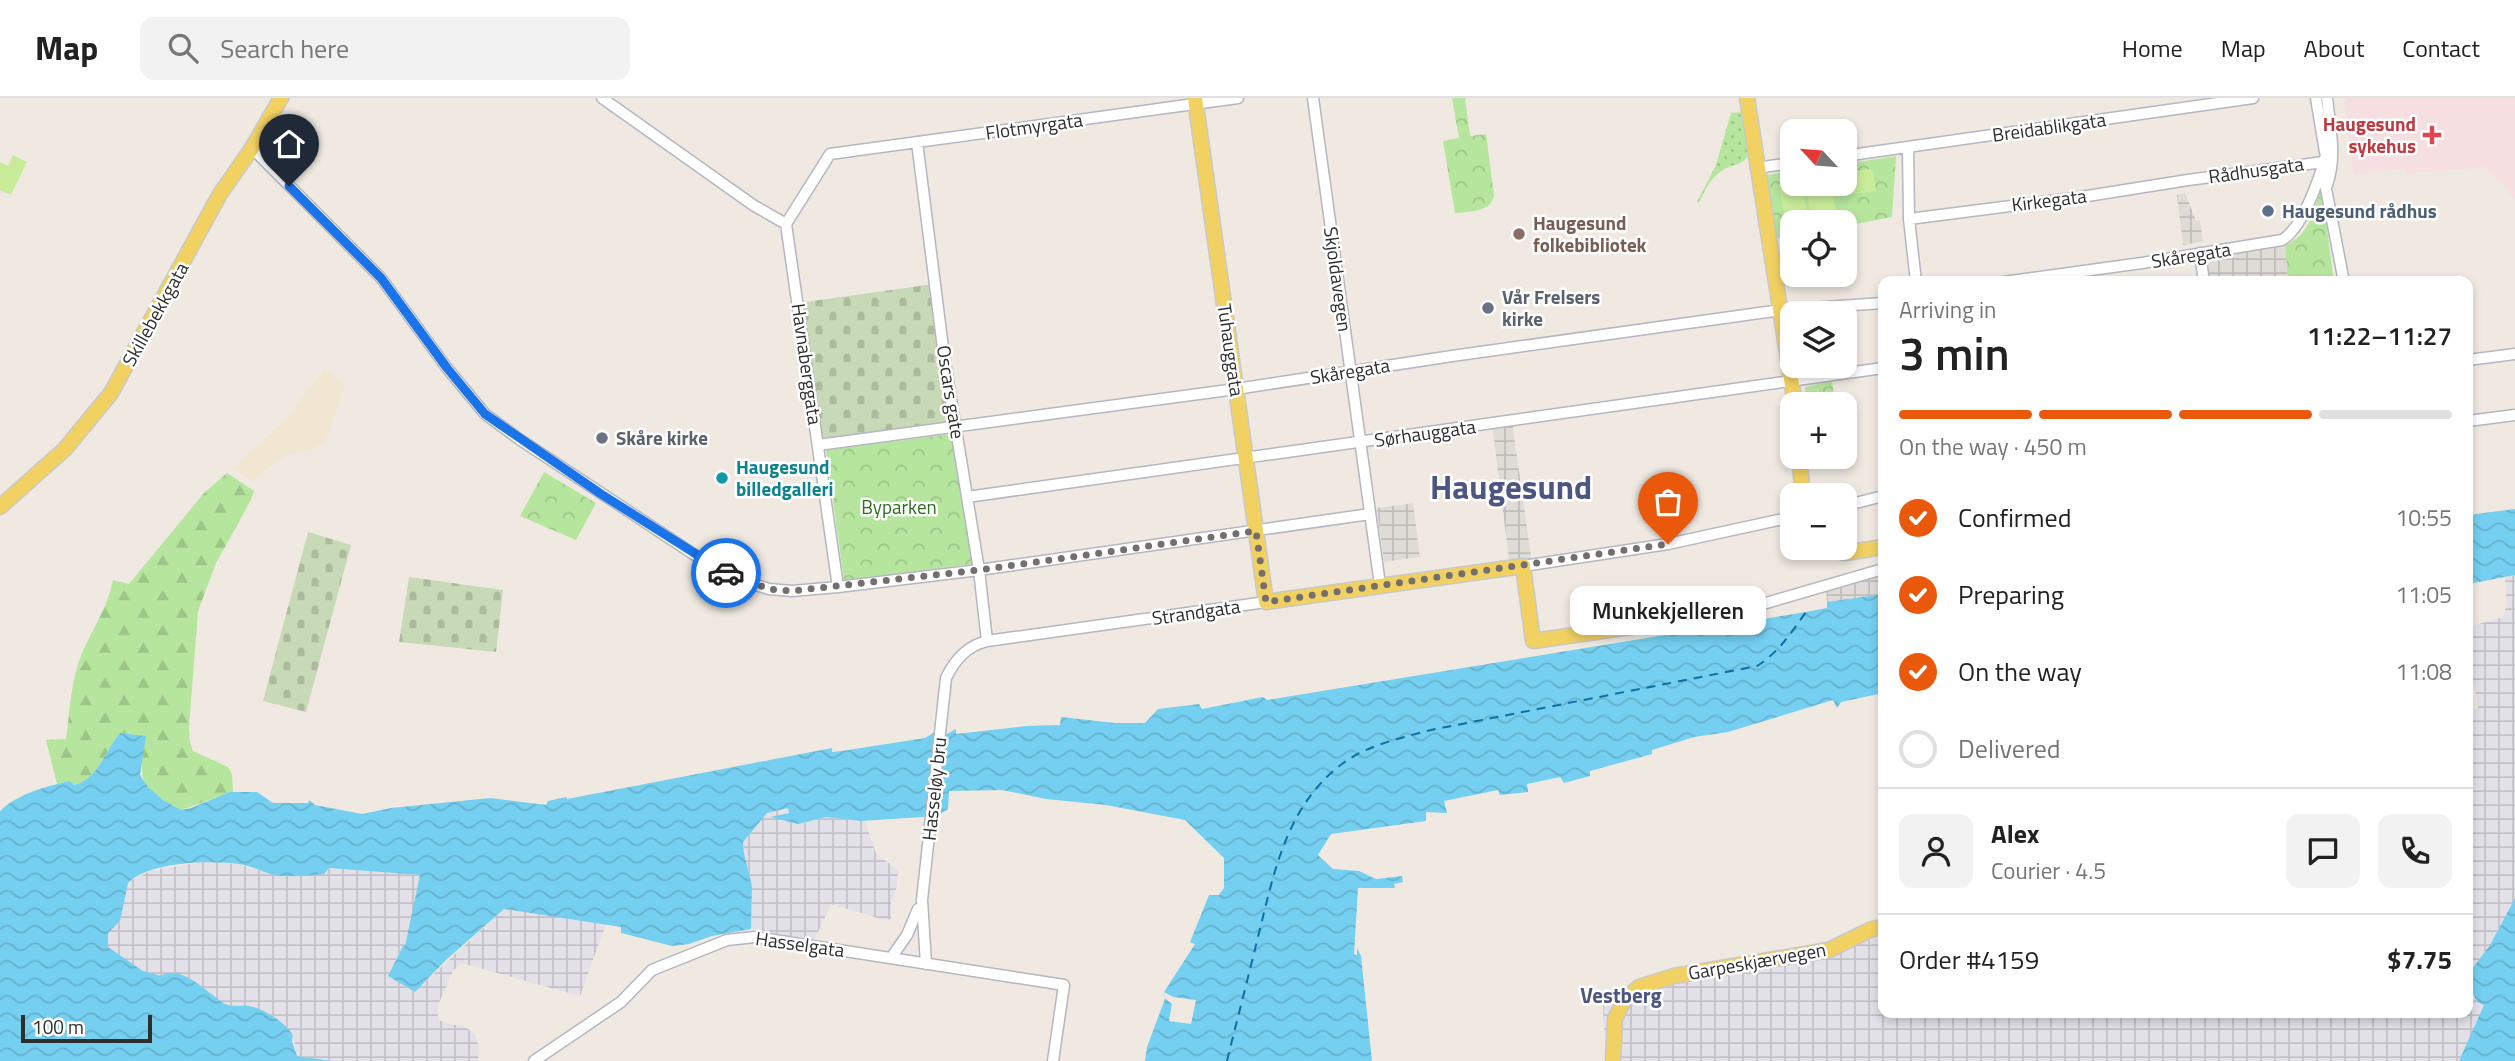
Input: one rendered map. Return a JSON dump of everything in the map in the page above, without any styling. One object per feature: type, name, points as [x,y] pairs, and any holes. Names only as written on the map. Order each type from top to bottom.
[{"type":"main road","name":"Skillebekkgata","points":[[0,508],[65,449],[107,399],[220,194],[252,148],[281,98]]},
{"type":"main road","points":[[1747,98],[1756,168],[1780,304]]},
{"type":"main road","name":"Tuhauggata","points":[[1196,101],[1266,602]]},
{"type":"main road","points":[[1792,378],[1794,392]]},
{"type":"main road","points":[[1857,551],[1878,548]]},
{"type":"main road","points":[[1522,566],[1533,641],[1679,620]]},
{"type":"main road","name":"Strandgata","points":[[1266,602],[1522,566]]},
{"type":"main road","name":"Garpeskjærvegen","points":[[1613,1061],[1615,1019],[1624,1000],[1639,986],[1674,976],[1829,950],[1878,928]]},
{"type":"street","points":[[602,98],[753,205],[786,224]]},
{"type":"street","name":"Flotmyrgata","points":[[786,224],[830,154],[1196,101],[1238,98]]},
{"type":"street","name":"Skjoldavegen","points":[[1313,98],[1380,585]]},
{"type":"street","name":"Breidablikgata","points":[[1857,154],[2253,98]]},
{"type":"street","points":[[2316,98],[2323,161],[2343,276]]},
{"type":"street","points":[[2327,98],[2333,155],[2327,185]]},
{"type":"street","points":[[2323,161],[2330,134]]},
{"type":"street","name":"Oscars gate","points":[[917,142],[936,296],[979,570],[987,641]]},
{"type":"street","points":[[1908,147],[1909,219],[1915,276]]},
{"type":"street","points":[[252,148],[381,278],[473,402],[509,432],[690,552],[737,579],[769,589],[792,591],[838,587],[979,570],[1370,514]]},
{"type":"street","name":"Skåregata","points":[[2044,276],[2274,243],[2290,236],[2297,226],[2323,161]]},
{"type":"street","name":"Rådhusgata","points":[[2188,180],[2323,161]]},
{"type":"street","points":[[1756,168],[1780,165]]},
{"type":"street","name":"Kirkegata","points":[[1909,219],[2188,180]]},
{"type":"street","name":"Havnaberggata","points":[[786,224],[838,587]]},
{"type":"street","points":[[2200,253],[2203,276]]},
{"type":"street","name":"Skåregata","points":[[1857,305],[1878,303]]},
{"type":"street","name":"Skåregata","points":[[818,445],[1236,389],[1780,310]]},
{"type":"street","points":[[2473,359],[2515,354]]},
{"type":"street","name":"Sørhauggata","points":[[967,497],[1878,369]]},
{"type":"street","points":[[2473,420],[2515,415]]},
{"type":"street","points":[[1857,503],[1878,497]]},
{"type":"street","name":"Strandgata","points":[[1522,566],[1668,544],[1780,520]]},
{"type":"street","points":[[1679,620],[1749,608],[1878,570]]},
{"type":"street","name":"Strandgata","points":[[946,678],[951,667],[966,650],[987,641],[1266,602]]},
{"type":"street","name":"Hasseløy bru","points":[[922,900],[946,678]]},
{"type":"street","points":[[891,958],[907,935],[922,900]]},
{"type":"street","points":[[922,900],[926,964]]},
{"type":"street","name":"Hasselgata","points":[[534,1061],[627,997],[652,970],[727,940],[764,937],[1064,985],[1053,1061]]},
{"type":"shaded area","name":"Haugesund sykehus","points":[[2347,98],[2515,98],[2515,198],[2486,167],[2409,173],[2404,168],[2354,175],[2344,103]]},
{"type":"shaded area","points":[[2185,193],[2196,221],[2200,220],[2203,242],[2183,245],[2177,195]]},
{"type":"shaded area","points":[[2285,245],[2288,276],[2209,276],[2207,255]]},
{"type":"shaded area","points":[[325,368],[345,386],[326,440],[314,449],[287,454],[251,481],[233,468],[283,422]]},
{"type":"shaded area","points":[[1512,421],[1532,564],[1510,567],[1492,424]]},
{"type":"shaded area","points":[[1413,503],[1420,557],[1384,562],[1377,508]]},
{"type":"shaded area","points":[[1878,570],[1878,595],[1827,602],[1826,586]]},
{"type":"shaded area","points":[[2515,575],[2515,899],[2490,945],[2473,968],[2473,712],[2478,708],[2473,683],[2473,626],[2503,617],[2507,604],[2505,577]]},
{"type":"shaded area","points":[[788,808],[790,813],[772,817],[798,824],[826,817],[865,821],[876,854],[898,870],[897,886],[891,903],[891,919],[884,920],[831,904],[813,943],[751,928],[752,886],[743,842],[766,813]]},
{"type":"shaded area","points":[[203,862],[238,864],[270,873],[328,868],[421,875],[405,946],[414,992],[504,909],[606,924],[580,996],[461,963],[453,971],[438,1005],[438,1020],[464,1026],[475,1034],[479,1048],[478,1061],[332,1061],[297,1056],[293,1036],[284,1024],[252,1006],[223,1003],[143,971],[106,945],[108,933],[120,921],[126,887],[132,880],[153,870]]},
{"type":"shaded area","points":[[1878,924],[1878,1018],[2473,1018],[2473,995],[2477,1002],[2487,1003],[2460,1061],[1606,1061],[1603,1006],[1624,986],[1834,943]]},
{"type":"green space","points":[[1452,98],[1465,98],[1470,136],[1486,134],[1494,195],[1489,205],[1479,210],[1455,213],[1443,141],[1459,138]]},
{"type":"green space","points":[[1743,112],[1748,156],[1742,162],[1718,173],[1699,203],[1697,202],[1716,165],[1731,113]]},
{"type":"green space","points":[[13,155],[27,162],[11,195],[0,190],[0,162],[8,166]]},
{"type":"green space","points":[[1896,156],[1892,217],[1857,224],[1857,210],[1780,210],[1780,238],[1768,240],[1767,175],[1780,173],[1780,196],[1857,196],[1857,162]]},
{"type":"green space","points":[[1873,169],[1876,191],[1857,194],[1857,171]]},
{"type":"green space","points":[[2322,192],[2333,276],[2288,276],[2285,245],[2299,236],[2312,216]]},
{"type":"green space","points":[[1781,196],[1804,196],[1807,210],[1783,210]]},
{"type":"green space","points":[[1808,196],[1841,196],[1834,197],[1836,210],[1809,210]]},
{"type":"green space","points":[[934,284],[956,428],[818,445],[798,303]]},
{"type":"green space","points":[[1832,381],[1833,392],[1805,392],[1805,387]]},
{"type":"green space","name":"Byparken","points":[[952,434],[973,564],[844,580],[826,450]]},
{"type":"green space","points":[[544,472],[596,503],[576,540],[520,516]]},
{"type":"green space","points":[[227,473],[254,491],[216,563],[198,611],[189,727],[193,751],[228,767],[232,774],[233,792],[181,810],[156,795],[144,781],[142,763],[145,736],[120,733],[89,777],[74,785],[70,781],[57,784],[46,740],[66,739],[79,661],[104,608],[113,580],[129,584],[204,493]]},
{"type":"green space","points":[[308,532],[351,545],[306,712],[263,701]]},
{"type":"green space","points":[[409,577],[503,590],[496,652],[399,642]]},
{"type":"water","points":[[2515,509],[2515,575],[2473,583],[2473,514]]},
{"type":"water","points":[[1878,595],[1878,694],[1841,702],[1837,708],[1833,700],[1728,732],[1694,737],[1652,750],[1652,754],[1590,771],[1590,776],[1564,783],[1560,777],[1527,784],[1528,792],[1500,795],[1498,790],[1444,801],[1447,813],[1426,812],[1426,821],[1331,834],[1318,855],[1333,869],[1359,871],[1376,879],[1402,876],[1403,882],[1394,884],[1395,888],[1358,888],[1354,954],[1357,955],[1357,948],[1361,956],[1372,1061],[1145,1061],[1147,1047],[1165,999],[1164,992],[1195,944],[1190,942],[1209,895],[1219,895],[1224,888],[1224,858],[1185,820],[1002,790],[949,791],[948,809],[937,816],[861,821],[826,817],[798,824],[770,817],[789,813],[788,808],[767,813],[743,842],[752,886],[751,929],[672,946],[621,933],[621,927],[504,909],[447,959],[415,992],[388,976],[405,946],[420,875],[329,868],[324,874],[287,876],[239,864],[213,862],[165,866],[151,870],[128,883],[120,921],[108,933],[108,947],[143,971],[161,976],[177,973],[202,986],[225,1004],[255,1007],[268,1013],[290,1031],[297,1056],[332,1061],[0,1061],[0,811],[24,795],[42,788],[70,781],[74,785],[82,782],[95,771],[120,733],[146,736],[140,775],[148,787],[163,800],[181,810],[230,792],[257,792],[273,803],[308,803],[309,800],[315,805],[362,814],[391,808],[490,798],[546,805],[548,801],[566,797],[567,799],[832,748],[832,752],[842,751],[925,738],[935,732],[940,738],[956,729],[956,734],[1060,725],[1061,717],[1115,723],[1145,723],[1158,709],[1199,704],[1202,709],[1263,697],[1267,700],[1806,612],[1827,608],[1827,602]]},
{"type":"water","points":[[2515,898],[2515,1061],[2459,1061],[2484,1005],[2477,1002],[2473,993],[2473,968],[2490,945]]},
{"type":"pier","points":[[1164,992],[1173,997],[1196,1000],[1191,1024],[1169,1021],[1172,1004],[1165,998]]},
{"type":"ferry route","points":[[1227,1061],[1270,889],[1285,842],[1308,800],[1323,781],[1342,764],[1373,747],[1431,730],[1757,666],[1790,635],[1806,612]]},
{"type":"way so far","points":[[726,573],[769,589],[792,591],[979,570],[1256,531],[1266,602],[1668,544]]},
{"type":"place","name":"Haugesund sykehus","points":[[2432,135]]},
{"type":"place","name":"Haugesund rådhus","points":[[2268,211]]},
{"type":"place","name":"Haugesund folkebibliotek","points":[[1519,234]]},
{"type":"place","name":"Vår Frelsers kirke","points":[[1488,308]]},
{"type":"place","name":"Skåre kirke","points":[[602,438]]},
{"type":"place","name":"Haugesund billedgalleri","points":[[722,478]]},
{"type":"place","name":"Munkekjelleren","points":[[1668,544]]},
{"type":"district","name":"Haugesund","points":[[1511,487]]},
{"type":"district","name":"Vestberg","points":[[1621,996]]},
{"type":"route","points":[[289,186],[381,278],[473,402],[485,414],[601,494],[726,573]]}]
